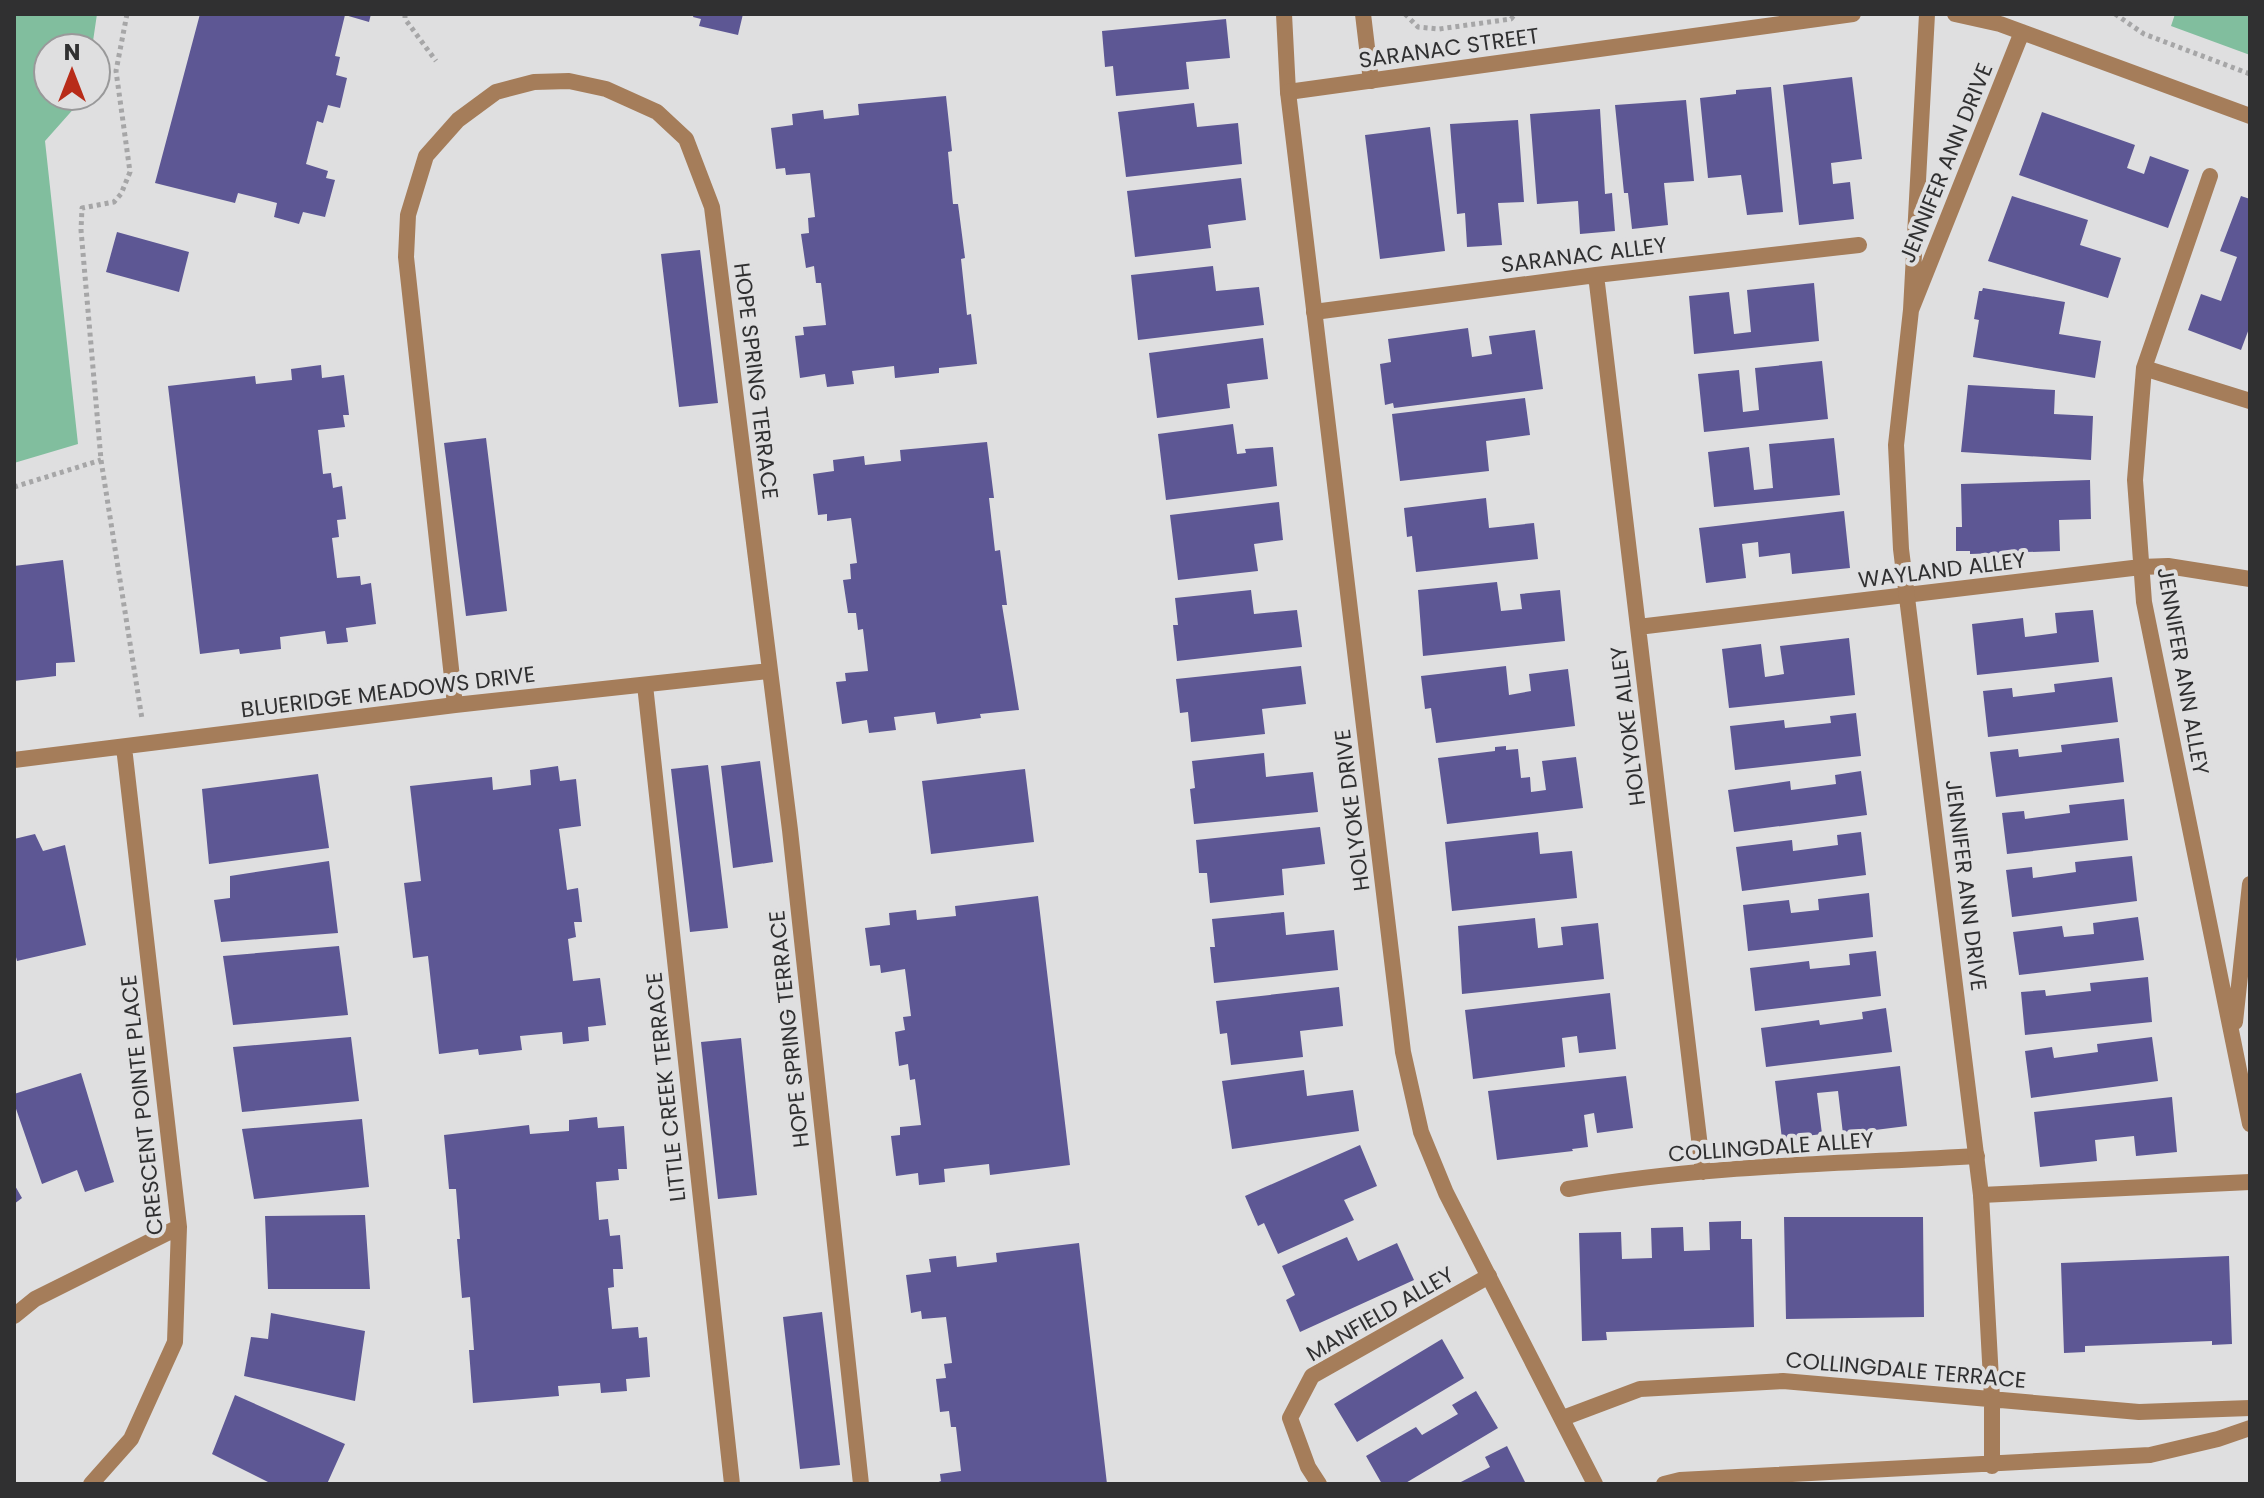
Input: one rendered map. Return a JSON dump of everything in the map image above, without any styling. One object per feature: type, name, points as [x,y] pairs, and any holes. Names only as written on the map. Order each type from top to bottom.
[{"type":"street","name":"HOLYOKE DRIVE","points":[[1284,14],[1288,92],[1403,1052],[1421,1132],[1446,1193],[1595,1484]]},
{"type":"street","points":[[1363,14],[1371,81]]},
{"type":"street","name":"SARANAC STREET","points":[[1288,92],[1853,14]]},
{"type":"street","name":"JENNIFER ANN DRIVE","points":[[1927,14],[1911,310],[1896,445],[1901,549],[1981,1195],[1992,1398],[1992,1466]]},
{"type":"street","points":[[1955,14],[2000,24],[2250,116]]},
{"type":"street","name":"JENNIFER ANN DRIVE","points":[[1911,310],[2022,32]]},
{"type":"street","name":"HOPE SPRING TERRACE","points":[[455,705],[406,257],[408,215],[426,156],[458,120],[496,92],[534,82],[569,81],[606,89],[657,112],[686,139],[712,207],[791,846],[861,1484]]},
{"type":"street","name":"JENNIFER ANN ALLEY","points":[[2210,176],[2144,368],[2135,480],[2144,602],[2250,1124]]},
{"type":"street","name":"SARANAC ALLEY","points":[[1314,312],[1859,245]]},
{"type":"street","name":"HOLYOKE ALLEY","points":[[1596,275],[1703,1172]]},
{"type":"street","points":[[2144,368],[2250,401]]},
{"type":"street","name":"WAYLAND ALLEY","points":[[1638,627],[2141,567],[2168,566],[2250,579]]},
{"type":"street","name":"BLUERIDGE MEADOWS DRIVE","points":[[14,760],[455,705],[769,671]]},
{"type":"street","name":"LITTLE CREEK TERRACE","points":[[645,685],[732,1484]]},
{"type":"street","name":"CRESCENT POINTE PLACE","points":[[91,1484],[131,1439],[175,1342],[179,1227],[124,747]]},
{"type":"street","name":"JENNIFER ANN ALLEY","points":[[2233,1037],[2250,884]]},
{"type":"street","name":"COLLINGDALE ALLEY","points":[[1568,1189],[1628,1178],[1977,1156]]},
{"type":"street","points":[[1981,1195],[2250,1182]]},
{"type":"street","points":[[14,1316],[35,1299],[179,1227]]},
{"type":"street","name":"MANFIELD ALLEY","points":[[1319,1484],[1308,1467],[1290,1418],[1312,1376],[1489,1276]]},
{"type":"street","name":"COLLINGDALE TERRACE","points":[[1563,1418],[1640,1389],[1783,1381],[2139,1412],[2250,1408]]},
{"type":"street","points":[[1664,1484],[1680,1480],[1992,1466],[2150,1455],[2250,1428]]},
{"type":"path","points":[[127,14],[116,71],[130,172],[121,194],[114,202],[82,208],[81,230],[101,460],[146,744]]},
{"type":"path","points":[[405,14],[405,19],[436,61]]},
{"type":"path","points":[[1405,14],[1418,27],[1439,29],[1511,19],[1515,14]]},
{"type":"path","points":[[2115,14],[2144,34],[2250,74]]},
{"type":"path","points":[[14,487],[101,460]]},
{"type":"green space","points":[[14,14],[97,14],[94,32],[32,32],[32,112],[71,112],[45,141],[78,444],[14,463]]},
{"type":"green space","points":[[2175,14],[2250,14],[2250,55],[2171,26]]},
{"type":"building","points":[[200,14],[371,14],[369,22],[345,15],[335,56],[340,57],[336,75],[347,78],[340,108],[328,105],[323,123],[317,121],[306,164],[328,171],[326,178],[335,180],[325,217],[303,212],[299,224],[274,217],[277,203],[238,193],[235,203],[155,183]]},
{"type":"building","points":[[694,14],[743,14],[738,35],[699,26],[701,19],[693,17]]},
{"type":"building","points":[[1226,19],[1230,58],[1186,62],[1189,89],[1116,96],[1113,66],[1105,67],[1102,31]]},
{"type":"building","points":[[1852,77],[1862,159],[1831,163],[1833,184],[1850,182],[1854,219],[1799,225],[1783,85]]},
{"type":"building","points":[[1771,87],[1783,212],[1747,215],[1741,175],[1708,178],[1700,98]]},
{"type":"building","points":[[946,96],[952,151],[948,152],[953,204],[958,204],[965,258],[961,259],[967,315],[971,314],[977,364],[939,368],[939,373],[895,378],[894,366],[852,371],[854,384],[827,387],[825,374],[800,378],[795,336],[804,335],[803,327],[826,325],[821,283],[816,283],[814,266],[806,268],[801,234],[809,233],[808,218],[815,217],[810,173],[786,175],[785,168],[776,169],[771,128],[793,125],[792,114],[823,110],[824,119],[859,115],[858,104]]},
{"type":"building","points":[[1686,100],[1694,181],[1664,183],[1668,225],[1632,229],[1628,193],[1624,193],[1615,105]]},
{"type":"building","points":[[1194,103],[1197,127],[1238,123],[1242,164],[1126,177],[1118,112]]},
{"type":"building","points":[[1600,109],[1605,194],[1612,193],[1615,231],[1580,234],[1578,201],[1537,204],[1530,114]]},
{"type":"building","points":[[2042,112],[2135,145],[2127,168],[2144,174],[2150,156],[2189,170],[2168,228],[2019,175]]},
{"type":"building","points":[[1518,120],[1524,202],[1498,203],[1502,245],[1467,247],[1465,213],[1457,214],[1450,124]]},
{"type":"building","points":[[1430,127],[1445,251],[1380,259],[1365,135]]},
{"type":"building","points":[[1241,178],[1246,220],[1208,225],[1211,248],[1135,257],[1127,191]]},
{"type":"building","points":[[2012,196],[2088,220],[2080,245],[2121,258],[2108,298],[1988,261]]},
{"type":"building","points":[[2241,196],[2250,199],[2250,326],[2241,350],[2188,330],[2201,294],[2221,301],[2237,257],[2220,251]]},
{"type":"building","points":[[117,232],[189,252],[179,292],[106,272]]},
{"type":"building","points":[[700,250],[718,403],[679,407],[661,254]]},
{"type":"building","points":[[1213,266],[1216,291],[1259,287],[1264,325],[1138,340],[1131,275]]},
{"type":"building","points":[[1814,283],[1819,341],[1694,354],[1689,296],[1729,292],[1734,334],[1751,332],[1747,290]]},
{"type":"building","points":[[1983,288],[2065,302],[2059,334],[2101,341],[2095,378],[1973,357],[1979,320],[1974,319],[1979,291]]},
{"type":"building","points":[[1468,328],[1472,357],[1492,354],[1489,336],[1535,330],[1543,389],[1394,408],[1393,403],[1385,405],[1380,364],[1391,362],[1388,339]]},
{"type":"building","points":[[1263,338],[1268,379],[1227,384],[1230,408],[1157,418],[1149,353]]},
{"type":"building","points":[[1822,361],[1828,419],[1704,432],[1698,374],[1739,370],[1743,412],[1759,410],[1755,368]]},
{"type":"building","points":[[321,365],[322,378],[344,375],[349,415],[343,415],[345,427],[318,430],[323,474],[331,473],[333,488],[342,486],[346,519],[337,520],[339,537],[332,538],[337,578],[360,576],[361,585],[371,583],[376,624],[346,628],[348,642],[327,644],[325,631],[280,637],[281,649],[240,654],[239,649],[200,654],[168,386],[255,376],[256,384],[292,380],[291,369]]},
{"type":"building","points":[[1968,385],[2055,390],[2054,414],[2093,416],[2091,460],[1961,452]]},
{"type":"building","points":[[1525,398],[1530,435],[1486,441],[1489,471],[1400,481],[1392,414]]},
{"type":"building","points":[[1233,424],[1237,454],[1246,453],[1245,449],[1273,447],[1277,486],[1166,500],[1158,434]]},
{"type":"building","points":[[486,438],[507,611],[466,616],[444,443]]},
{"type":"building","points":[[1834,438],[1840,495],[1714,507],[1708,452],[1749,447],[1754,490],[1773,488],[1769,444]]},
{"type":"building","points":[[987,442],[994,498],[989,498],[995,551],[1000,550],[1007,605],[1002,605],[1019,710],[980,714],[981,718],[937,724],[935,712],[894,717],[896,730],[869,733],[867,720],[842,724],[836,682],[846,681],[845,673],[868,671],[863,629],[858,630],[856,613],[848,613],[843,580],[851,579],[850,564],[857,563],[851,518],[827,521],[827,514],[818,515],[813,474],[834,471],[833,460],[864,456],[865,465],[901,461],[900,450]]},
{"type":"building","points":[[2090,480],[2091,519],[2059,520],[2060,551],[1970,554],[1970,551],[1956,551],[1956,527],[1962,527],[1961,484]]},
{"type":"building","points":[[1486,498],[1489,528],[1534,523],[1538,559],[1416,572],[1412,536],[1407,537],[1404,508]]},
{"type":"building","points":[[1279,502],[1283,540],[1254,544],[1258,571],[1178,580],[1170,515]]},
{"type":"building","points":[[1844,511],[1850,568],[1792,574],[1790,553],[1759,557],[1758,542],[1742,544],[1746,578],[1706,583],[1699,528]]},
{"type":"building","points":[[63,560],[75,662],[56,663],[56,676],[14,681],[14,566]]},
{"type":"building","points":[[1497,582],[1501,611],[1522,609],[1520,594],[1560,590],[1565,641],[1423,656],[1418,590]]},
{"type":"building","points":[[1251,590],[1254,614],[1297,610],[1302,647],[1177,661],[1173,625],[1178,625],[1175,598]]},
{"type":"building","points":[[2093,610],[2099,662],[1977,675],[1972,624],[2023,618],[2025,637],[2057,633],[2055,613]]},
{"type":"building","points":[[1849,638],[1855,695],[1729,708],[1722,649],[1761,644],[1765,677],[1784,674],[1780,646]]},
{"type":"building","points":[[1301,666],[1306,704],[1262,709],[1265,734],[1191,742],[1188,712],[1180,713],[1176,679]]},
{"type":"building","points":[[1506,666],[1509,695],[1531,691],[1529,674],[1568,669],[1575,726],[1436,743],[1431,708],[1425,709],[1421,676]]},
{"type":"building","points":[[2112,677],[2118,722],[1988,737],[1983,691],[2012,688],[2013,697],[2055,692],[2054,684]]},
{"type":"building","points":[[1856,713],[1861,756],[1735,770],[1730,726],[1784,720],[1785,728],[1831,723],[1830,716]]},
{"type":"building","points":[[2119,738],[2124,782],[1996,797],[1990,752],[2018,749],[2019,757],[2062,752],[2061,745]]},
{"type":"building","points":[[1506,746],[1506,750],[1518,749],[1521,778],[1530,777],[1531,792],[1546,790],[1542,761],[1576,757],[1583,808],[1447,824],[1438,758],[1495,751],[1495,747]]},
{"type":"building","points":[[1264,753],[1266,777],[1313,772],[1318,812],[1194,824],[1190,789],[1195,788],[1192,761]]},
{"type":"building","points":[[760,761],[773,862],[733,868],[721,766]]},
{"type":"building","points":[[708,765],[728,928],[690,932],[671,769]]},
{"type":"building","points":[[558,766],[560,781],[576,779],[581,826],[559,829],[567,890],[578,888],[582,922],[574,922],[576,937],[568,939],[573,981],[600,978],[606,1025],[588,1027],[589,1041],[563,1044],[562,1032],[520,1036],[522,1050],[479,1055],[478,1049],[439,1054],[428,956],[413,958],[404,883],[421,881],[410,786],[492,777],[493,790],[531,785],[530,770]]},
{"type":"building","points":[[1025,769],[1034,842],[931,854],[922,781]]},
{"type":"building","points":[[1861,771],[1867,815],[1734,832],[1728,790],[1790,781],[1791,790],[1836,784],[1835,775]]},
{"type":"building","points":[[318,774],[329,848],[209,864],[202,789]]},
{"type":"building","points":[[2124,799],[2128,840],[2007,854],[2002,813],[2024,811],[2025,819],[2070,813],[2069,805]]},
{"type":"building","points":[[1320,827],[1325,864],[1282,869],[1284,895],[1210,903],[1207,873],[1199,873],[1196,840]]},
{"type":"building","points":[[1538,832],[1540,854],[1572,851],[1577,898],[1452,911],[1445,842]]},
{"type":"building","points":[[1861,832],[1866,875],[1742,891],[1736,847],[1792,840],[1793,851],[1838,845],[1837,835]]},
{"type":"building","points":[[35,834],[43,851],[65,845],[86,945],[17,961],[14,949],[14,839]]},
{"type":"building","points":[[2132,856],[2137,901],[2012,917],[2006,870],[2032,867],[2033,878],[2076,872],[2075,862]]},
{"type":"building","points":[[329,861],[338,933],[221,942],[214,900],[230,898],[230,876]]},
{"type":"building","points":[[1869,893],[1873,937],[1748,951],[1743,905],[1789,900],[1791,913],[1819,910],[1818,899]]},
{"type":"building","points":[[1038,896],[1070,1165],[990,1175],[989,1164],[944,1169],[945,1182],[919,1185],[918,1173],[896,1176],[891,1136],[900,1135],[900,1127],[921,1125],[915,1079],[910,1080],[908,1064],[899,1066],[895,1032],[905,1030],[903,1017],[911,1016],[905,969],[881,973],[880,965],[870,966],[865,928],[890,925],[889,913],[916,910],[917,920],[956,916],[955,906]]},
{"type":"building","points":[[1284,912],[1286,935],[1334,930],[1338,970],[1214,983],[1210,947],[1215,947],[1212,919]]},
{"type":"building","points":[[2138,917],[2144,960],[2019,975],[2013,932],[2062,926],[2064,937],[2094,934],[2093,923]]},
{"type":"building","points":[[1535,918],[1538,948],[1563,945],[1561,927],[1598,923],[1604,979],[1462,994],[1458,926]]},
{"type":"building","points":[[339,946],[348,1015],[233,1025],[223,956]]},
{"type":"building","points":[[1876,951],[1881,996],[1755,1011],[1750,968],[1809,961],[1810,969],[1850,965],[1849,954]]},
{"type":"building","points":[[2148,977],[2152,1022],[2025,1035],[2021,992],[2045,990],[2046,996],[2091,991],[2090,983]]},
{"type":"building","points":[[1339,987],[1343,1026],[1300,1031],[1303,1057],[1231,1065],[1227,1033],[1220,1034],[1216,1001]]},
{"type":"building","points":[[1610,993],[1616,1049],[1579,1053],[1577,1036],[1562,1038],[1565,1067],[1473,1079],[1465,1010]]},
{"type":"building","points":[[1886,1008],[1892,1052],[1766,1067],[1761,1028],[1819,1020],[1820,1025],[1863,1019],[1862,1012]]},
{"type":"building","points":[[351,1037],[359,1101],[242,1112],[233,1047]]},
{"type":"building","points":[[2152,1037],[2158,1081],[2031,1098],[2025,1051],[2052,1047],[2054,1058],[2098,1052],[2097,1044]]},
{"type":"building","points":[[741,1038],[757,1195],[718,1199],[701,1042]]},
{"type":"building","points":[[1900,1066],[1907,1126],[1843,1134],[1838,1091],[1817,1093],[1822,1134],[1782,1139],[1775,1081]]},
{"type":"building","points":[[1304,1070],[1307,1096],[1353,1090],[1359,1131],[1232,1149],[1222,1081]]},
{"type":"building","points":[[81,1073],[114,1182],[85,1192],[77,1170],[42,1184],[14,1103],[14,1094]]},
{"type":"building","points":[[1626,1076],[1633,1128],[1597,1133],[1594,1113],[1584,1115],[1588,1147],[1497,1160],[1488,1091]]},
{"type":"building","points":[[2172,1097],[2177,1152],[2136,1156],[2134,1136],[2095,1140],[2097,1161],[2040,1167],[2034,1112]]},
{"type":"building","points":[[597,1117],[598,1128],[624,1126],[627,1169],[618,1169],[619,1180],[596,1182],[599,1220],[608,1219],[610,1236],[620,1235],[623,1269],[613,1269],[614,1287],[608,1288],[612,1329],[638,1327],[639,1338],[647,1337],[650,1377],[626,1379],[627,1391],[601,1393],[600,1383],[558,1386],[559,1396],[473,1403],[469,1350],[474,1350],[470,1297],[462,1298],[456,1189],[449,1189],[444,1135],[529,1125],[530,1134],[569,1131],[569,1120]]},
{"type":"building","points":[[362,1119],[369,1187],[254,1199],[242,1129]]},
{"type":"building","points":[[1360,1145],[1377,1186],[1344,1200],[1354,1220],[1278,1254],[1264,1223],[1258,1226],[1245,1196]]},
{"type":"building","points":[[14,1184],[22,1198],[14,1204]]},
{"type":"building","points":[[365,1215],[370,1289],[268,1289],[265,1216]]},
{"type":"building","points":[[1784,1217],[1923,1217],[1924,1317],[1786,1319]]},
{"type":"building","points":[[1741,1221],[1741,1239],[1752,1239],[1754,1327],[1606,1332],[1607,1340],[1582,1341],[1579,1233],[1621,1232],[1622,1259],[1652,1258],[1651,1228],[1683,1227],[1684,1251],[1710,1250],[1709,1222]]},
{"type":"building","points":[[1347,1237],[1358,1261],[1397,1243],[1414,1280],[1300,1332],[1286,1300],[1295,1295],[1282,1266]]},
{"type":"building","points":[[1079,1243],[1107,1484],[934,1484],[941,1481],[940,1474],[961,1471],[956,1427],[951,1427],[949,1411],[940,1412],[936,1379],[946,1378],[944,1364],[952,1363],[946,1317],[922,1319],[921,1311],[911,1313],[906,1275],[931,1272],[929,1259],[956,1256],[957,1267],[997,1262],[996,1253]]},
{"type":"building","points":[[2229,1256],[2232,1344],[2212,1345],[2212,1341],[2085,1346],[2085,1352],[2064,1353],[2061,1263]]},
{"type":"building","points":[[822,1312],[840,1465],[800,1469],[783,1317]]},
{"type":"building","points":[[271,1313],[365,1331],[355,1401],[244,1376],[251,1337],[268,1339]]},
{"type":"building","points":[[1442,1339],[1464,1378],[1357,1442],[1334,1404]]},
{"type":"building","points":[[1476,1391],[1498,1428],[1404,1484],[1382,1484],[1366,1456],[1416,1427],[1422,1435],[1458,1414],[1452,1405]]},
{"type":"building","points":[[235,1395],[345,1444],[327,1484],[272,1484],[212,1454]]},
{"type":"building","points":[[1507,1446],[1526,1484],[1457,1484],[1490,1467],[1485,1457]]}]
